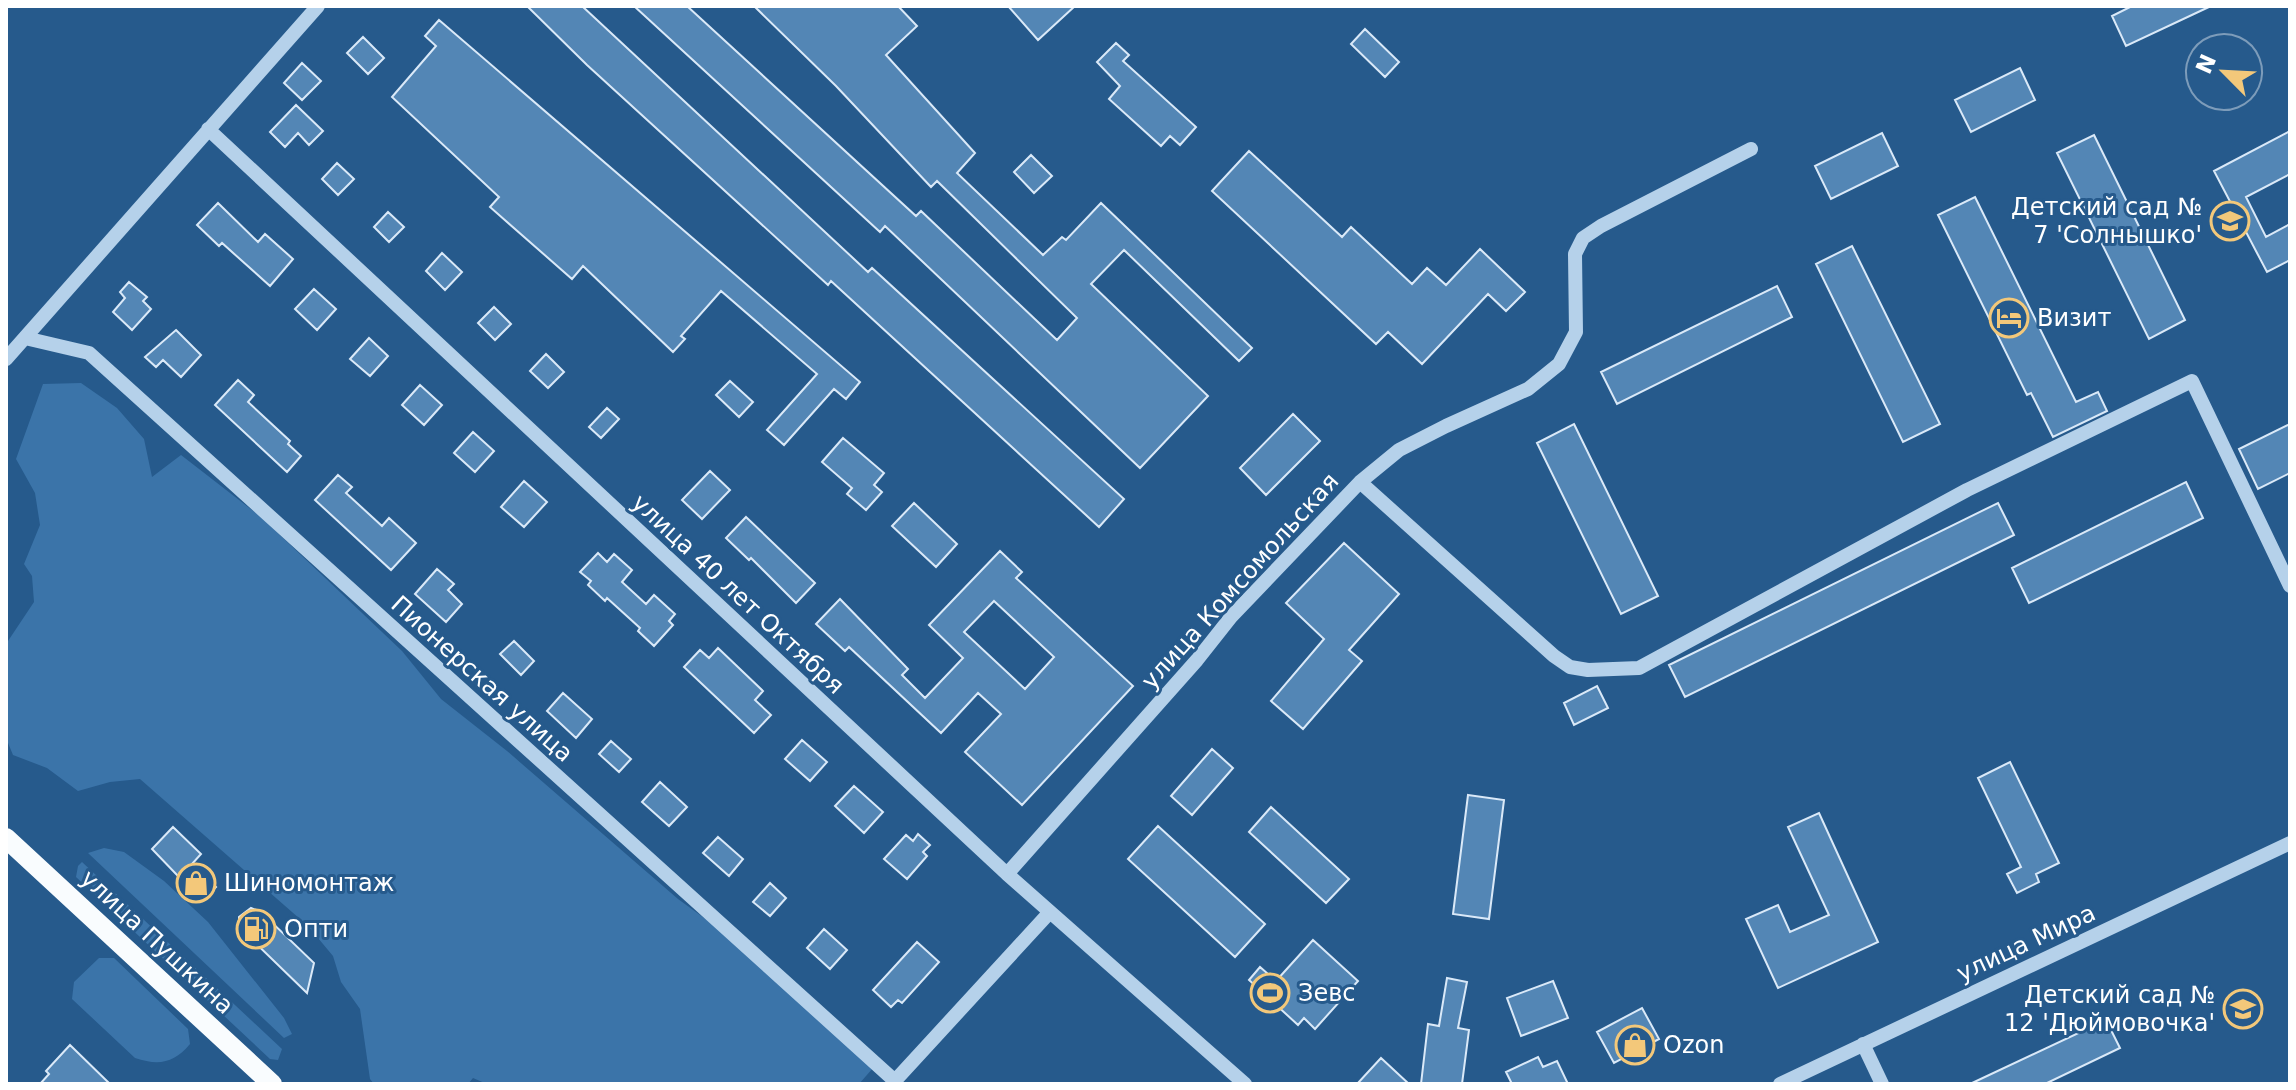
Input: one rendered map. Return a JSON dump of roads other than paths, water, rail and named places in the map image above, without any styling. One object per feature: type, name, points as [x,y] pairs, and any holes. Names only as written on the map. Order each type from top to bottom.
[{"type":"main road","name":"улица Пушкина","points":[[6,838],[272,1084]]},
{"type":"street","points":[[6,359],[318,6]]},
{"type":"street","name":"улица 40 лет Октября","points":[[208,129],[1007,874],[1245,1084]]},
{"type":"street","name":"улица Комсомольская","points":[[1007,874],[1197,660],[1231,617],[1360,482],[1399,450],[1528,389],[1559,364],[1576,332],[1575,254],[1583,238],[1751,149]]},
{"type":"street","name":"Пионерская улица","points":[[25,338],[89,353],[894,1083]]},
{"type":"street","points":[[1360,482],[1570,667],[1639,668],[1967,490],[2192,381],[2290,586]]},
{"type":"street","name":"улица Мира","points":[[1780,1084],[2290,843]]},
{"type":"street","points":[[894,1083],[1050,912]]},
{"type":"street","points":[[1863,1044],[1882,1084]]},
{"type":"place","name":"Детский сад № 7 'Солнышко'","points":[[2230,221]]},
{"type":"place","name":"Визит","points":[[2009,318]]},
{"type":"place","name":"Шиномонтаж","points":[[196,883]]},
{"type":"place","name":"Опти","points":[[256,929]]},
{"type":"place","name":"Зевс","points":[[1270,993]]},
{"type":"place","name":"Детский сад № 12 'Дюймовочка'","points":[[2243,1009]]},
{"type":"place","name":"Ozon","points":[[1635,1045]]}]
